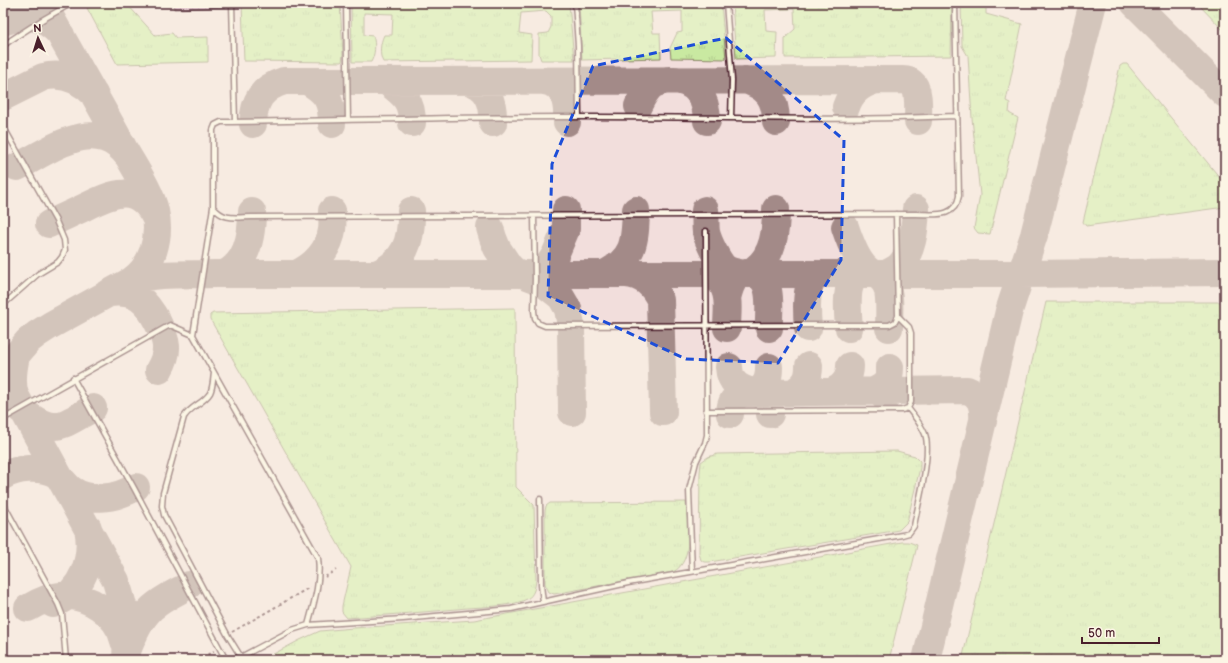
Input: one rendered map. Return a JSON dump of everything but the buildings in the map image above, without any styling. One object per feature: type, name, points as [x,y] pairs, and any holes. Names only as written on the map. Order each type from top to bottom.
[{"type":"lane","points":[[3,46],[36,24],[72,3]]},
{"type":"lane","points":[[232,3],[235,122]]},
{"type":"lane","points":[[346,3],[348,120]]},
{"type":"lane","points":[[576,3],[579,117]]},
{"type":"lane","points":[[726,3],[732,80],[731,118]]},
{"type":"lane","points":[[213,207],[220,215],[227,217],[896,214],[943,213],[951,211],[957,204],[958,196],[955,3]]},
{"type":"lane","points":[[192,335],[213,207],[213,130],[215,125],[221,122],[579,117],[847,119],[956,116]]},
{"type":"lane","points":[[3,126],[56,221],[64,240],[65,250],[58,262],[38,274],[3,306]]},
{"type":"lane","points":[[534,216],[534,311],[535,318],[538,323],[545,326],[889,325],[895,322],[898,316],[896,214]]},
{"type":"lane","points":[[692,571],[689,490],[696,462],[706,443],[706,231]]},
{"type":"lane","points":[[898,316],[909,327],[911,333],[911,402],[908,408]]},
{"type":"lane","points":[[3,418],[170,324],[192,335],[318,558],[320,571],[319,582],[308,625]]},
{"type":"lane","points":[[214,374],[212,387],[209,394],[188,411],[184,417],[163,493],[162,506],[164,515],[228,636],[241,657]]},
{"type":"lane","points":[[73,378],[226,660]]},
{"type":"lane","points":[[706,411],[896,410],[908,408]]},
{"type":"lane","points":[[235,660],[292,630],[308,625],[403,619],[499,610],[692,571],[902,536],[909,532],[914,526],[928,454],[925,436],[920,424],[908,408]]},
{"type":"lane","points":[[540,499],[540,585],[543,602]]},
{"type":"lane","points":[[3,503],[58,604],[62,614],[66,660]]},
{"type":"path","points":[[228,636],[232,632],[319,582],[336,570]]},
{"type":"path","points":[[198,660],[214,651],[219,645]]},
{"type":"highlighted area","points":[[726,38],[844,140],[841,260],[778,363],[686,359],[548,296],[552,164],[593,66]]},
{"type":"shaded area","points":[[3,3],[1225,3],[1225,660],[3,660]]},
{"type":"green space","points":[[103,3],[126,3],[155,35],[172,33],[176,38],[208,37],[208,62],[117,64],[87,8]]},
{"type":"green space","points":[[242,3],[340,3],[343,54],[342,62],[244,61]]},
{"type":"green space","points":[[351,3],[569,3],[574,60],[541,60],[539,54],[539,34],[548,33],[551,27],[551,16],[546,11],[521,13],[519,33],[532,35],[531,60],[383,62],[380,49],[384,35],[392,35],[393,14],[364,13],[364,35],[373,36],[375,49],[371,62],[352,62]]},
{"type":"green space","points":[[579,3],[721,3],[726,59],[671,58],[670,48],[677,33],[682,32],[682,11],[651,12],[653,33],[660,33],[661,58],[582,60]]},
{"type":"green space","points":[[732,3],[952,3],[951,56],[785,58],[785,38],[795,29],[794,9],[765,10],[766,31],[777,32],[776,58],[736,59]]},
{"type":"green space","points":[[961,3],[986,3],[986,14],[1022,24],[1006,101],[1010,103],[1009,113],[1018,118],[990,234],[978,233],[974,228],[980,195],[972,118],[968,56],[962,46]]},
{"type":"green space","points":[[1197,3],[1225,3],[1225,32]]},
{"type":"green space","points":[[1127,64],[1225,184],[1225,207],[1086,226],[1083,222],[1120,66]]},
{"type":"green space","points":[[1046,302],[1225,302],[1225,660],[962,660]]},
{"type":"green space","points":[[515,308],[516,487],[534,505],[536,580],[533,593],[527,599],[507,605],[347,618],[342,612],[342,606],[351,567],[210,319],[210,315],[213,313]]},
{"type":"green space","points":[[897,451],[915,456],[920,461],[920,468],[907,522],[899,530],[710,562],[704,562],[701,560],[699,553],[700,472],[701,462],[708,457],[717,454]]},
{"type":"green space","points":[[686,502],[688,530],[687,550],[680,567],[673,572],[554,594],[549,592],[545,584],[545,511],[546,506],[550,503]]},
{"type":"green space","points":[[902,542],[909,542],[917,545],[889,660],[262,660],[320,631],[474,620]]},
{"type":"taxiway","points":[[43,3],[142,180],[153,204],[157,221],[154,250],[145,267],[139,275],[131,281]]},
{"type":"taxiway","points":[[926,660],[1009,311],[1034,235],[1093,3]]},
{"type":"taxiway","points":[[1134,3],[1225,94]]},
{"type":"taxiway","points":[[3,22],[27,17],[34,18],[48,23],[61,35]]},
{"type":"taxiway","points":[[3,97],[43,77],[50,76],[64,76],[71,78],[89,89],[94,94]]},
{"type":"taxiway","points":[[638,106],[646,91],[654,84],[667,80],[680,81],[688,83],[698,92],[705,105],[707,121]]},
{"type":"taxiway","points":[[745,80],[759,86],[769,95],[774,106],[776,122]]},
{"type":"taxiway","points":[[846,107],[857,89],[877,80]]},
{"type":"taxiway","points":[[253,124],[255,109],[260,96],[270,87],[284,81],[904,80],[911,82],[915,86],[918,101],[918,121]]},
{"type":"taxiway","points":[[307,81],[324,93],[327,98],[331,109],[332,124]]},
{"type":"taxiway","points":[[386,81],[398,90],[409,103],[412,123]]},
{"type":"taxiway","points":[[467,81],[474,83],[485,91],[491,102],[493,123]]},
{"type":"taxiway","points":[[544,81],[557,86],[561,90],[566,102],[567,122]]},
{"type":"taxiway","points":[[17,167],[59,145],[73,139],[87,136],[101,137],[115,143],[127,155]]},
{"type":"taxiway","points":[[49,224],[95,202],[115,195],[124,194],[132,195],[140,199],[148,206],[155,217]]},
{"type":"taxiway","points":[[727,298],[734,280],[740,275],[754,270],[766,257],[773,242],[776,209]]},
{"type":"taxiway","points":[[886,274],[897,268],[907,256],[912,240],[916,209]]},
{"type":"taxiway","points":[[535,274],[544,269],[555,255],[566,229],[566,210]]},
{"type":"taxiway","points":[[604,274],[622,262],[631,248],[634,240],[636,210]]},
{"type":"taxiway","points":[[705,210],[706,232],[716,256],[725,268],[743,274]]},
{"type":"taxiway","points":[[296,274],[309,267],[324,251],[328,244],[332,230],[332,211]]},
{"type":"taxiway","points":[[376,274],[394,263],[405,249],[410,232],[411,211]]},
{"type":"taxiway","points":[[224,274],[238,263],[247,248],[251,230],[252,212]]},
{"type":"taxiway","points":[[845,227],[860,262],[868,270],[880,278],[888,289],[889,328]]},
{"type":"taxiway","points":[[490,228],[497,248],[509,266],[514,271],[535,279],[547,286],[561,297],[568,309],[571,326],[572,412]]},
{"type":"taxiway","points":[[3,371],[28,341],[51,325],[131,281],[151,276],[172,274],[1021,274],[1225,272]]},
{"type":"taxiway","points":[[626,274],[632,275],[647,282],[660,300],[663,412]]},
{"type":"taxiway","points":[[754,274],[761,277],[768,289],[769,328]]},
{"type":"taxiway","points":[[808,328],[807,302],[810,283],[816,276],[827,274]]},
{"type":"taxiway","points":[[849,328],[848,294],[852,281],[855,277],[868,274]]},
{"type":"taxiway","points":[[720,281],[726,292],[727,298],[727,328]]},
{"type":"taxiway","points":[[109,293],[118,292],[133,295],[139,298],[154,315],[164,335],[166,346],[165,357],[159,370]]},
{"type":"taxiway","points":[[16,356],[13,376],[15,395],[116,581],[124,609],[127,634],[126,660]]},
{"type":"taxiway","points":[[794,392],[806,381],[809,366]]},
{"type":"taxiway","points":[[833,391],[846,382],[850,366]]},
{"type":"taxiway","points":[[729,367],[733,381],[739,386],[752,392]]},
{"type":"taxiway","points":[[769,367],[767,381],[757,392],[767,401],[770,414]]},
{"type":"taxiway","points":[[886,398],[876,390],[883,386],[887,381],[890,367]]},
{"type":"taxiway","points":[[730,414],[733,401],[737,396],[743,393],[967,390],[976,395],[981,402],[983,421]]},
{"type":"taxiway","points":[[20,409],[41,423],[50,426],[57,426],[64,424],[93,408]]},
{"type":"taxiway","points":[[3,476],[15,471],[42,469],[54,473],[67,486],[79,494],[96,498],[104,498],[121,494],[136,487]]},
{"type":"taxiway","points":[[53,604],[63,599],[72,591],[79,583],[84,573],[89,551],[88,528]]},
{"type":"taxiway","points":[[127,651],[137,628],[148,612],[170,595],[189,585]]},
{"type":"taxiway","points":[[28,608],[51,597],[70,596],[81,598],[100,607],[108,614],[121,631],[124,641]]}]
